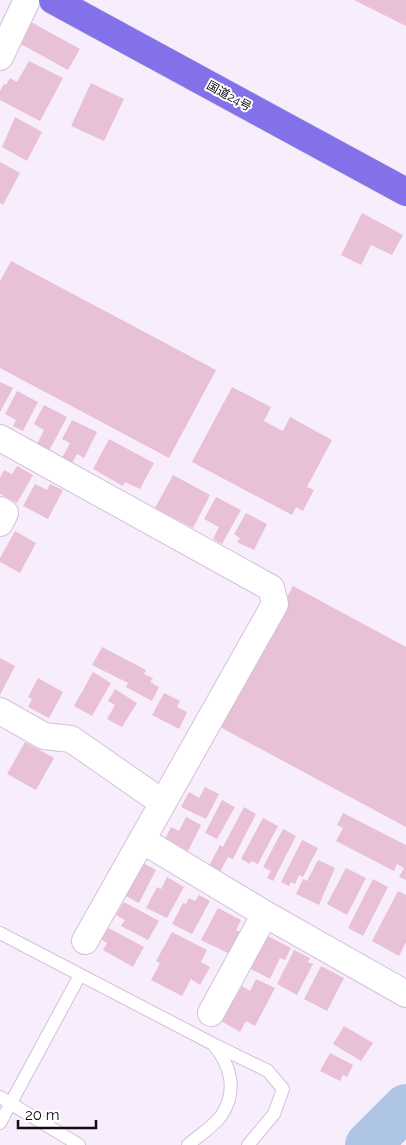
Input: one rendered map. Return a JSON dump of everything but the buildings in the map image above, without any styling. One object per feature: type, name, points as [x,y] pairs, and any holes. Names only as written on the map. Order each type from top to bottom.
[{"type":"highway","name":"国道24号","points":[[53,0],[406,192]]},
{"type":"street","points":[[0,57],[28,0]]},
{"type":"street","points":[[0,438],[271,588],[275,604],[85,941]]},
{"type":"street","points":[[0,510],[5,513],[0,523]]},
{"type":"street","points":[[0,711],[44,736],[71,739],[163,803]]},
{"type":"street","points":[[142,840],[265,914],[406,994]]},
{"type":"street","points":[[211,1013],[265,914]]},
{"type":"lane","points":[[0,933],[268,1071],[283,1089],[274,1114],[248,1145]]},
{"type":"lane","points":[[0,1124],[5,1100],[80,975]]},
{"type":"lane","points":[[188,1145],[221,1116],[232,1088],[222,1055],[213,1044]]},
{"type":"lane","points":[[5,1100],[79,1145]]},
{"type":"waterway","points":[[368,1145],[406,1107]]}]
